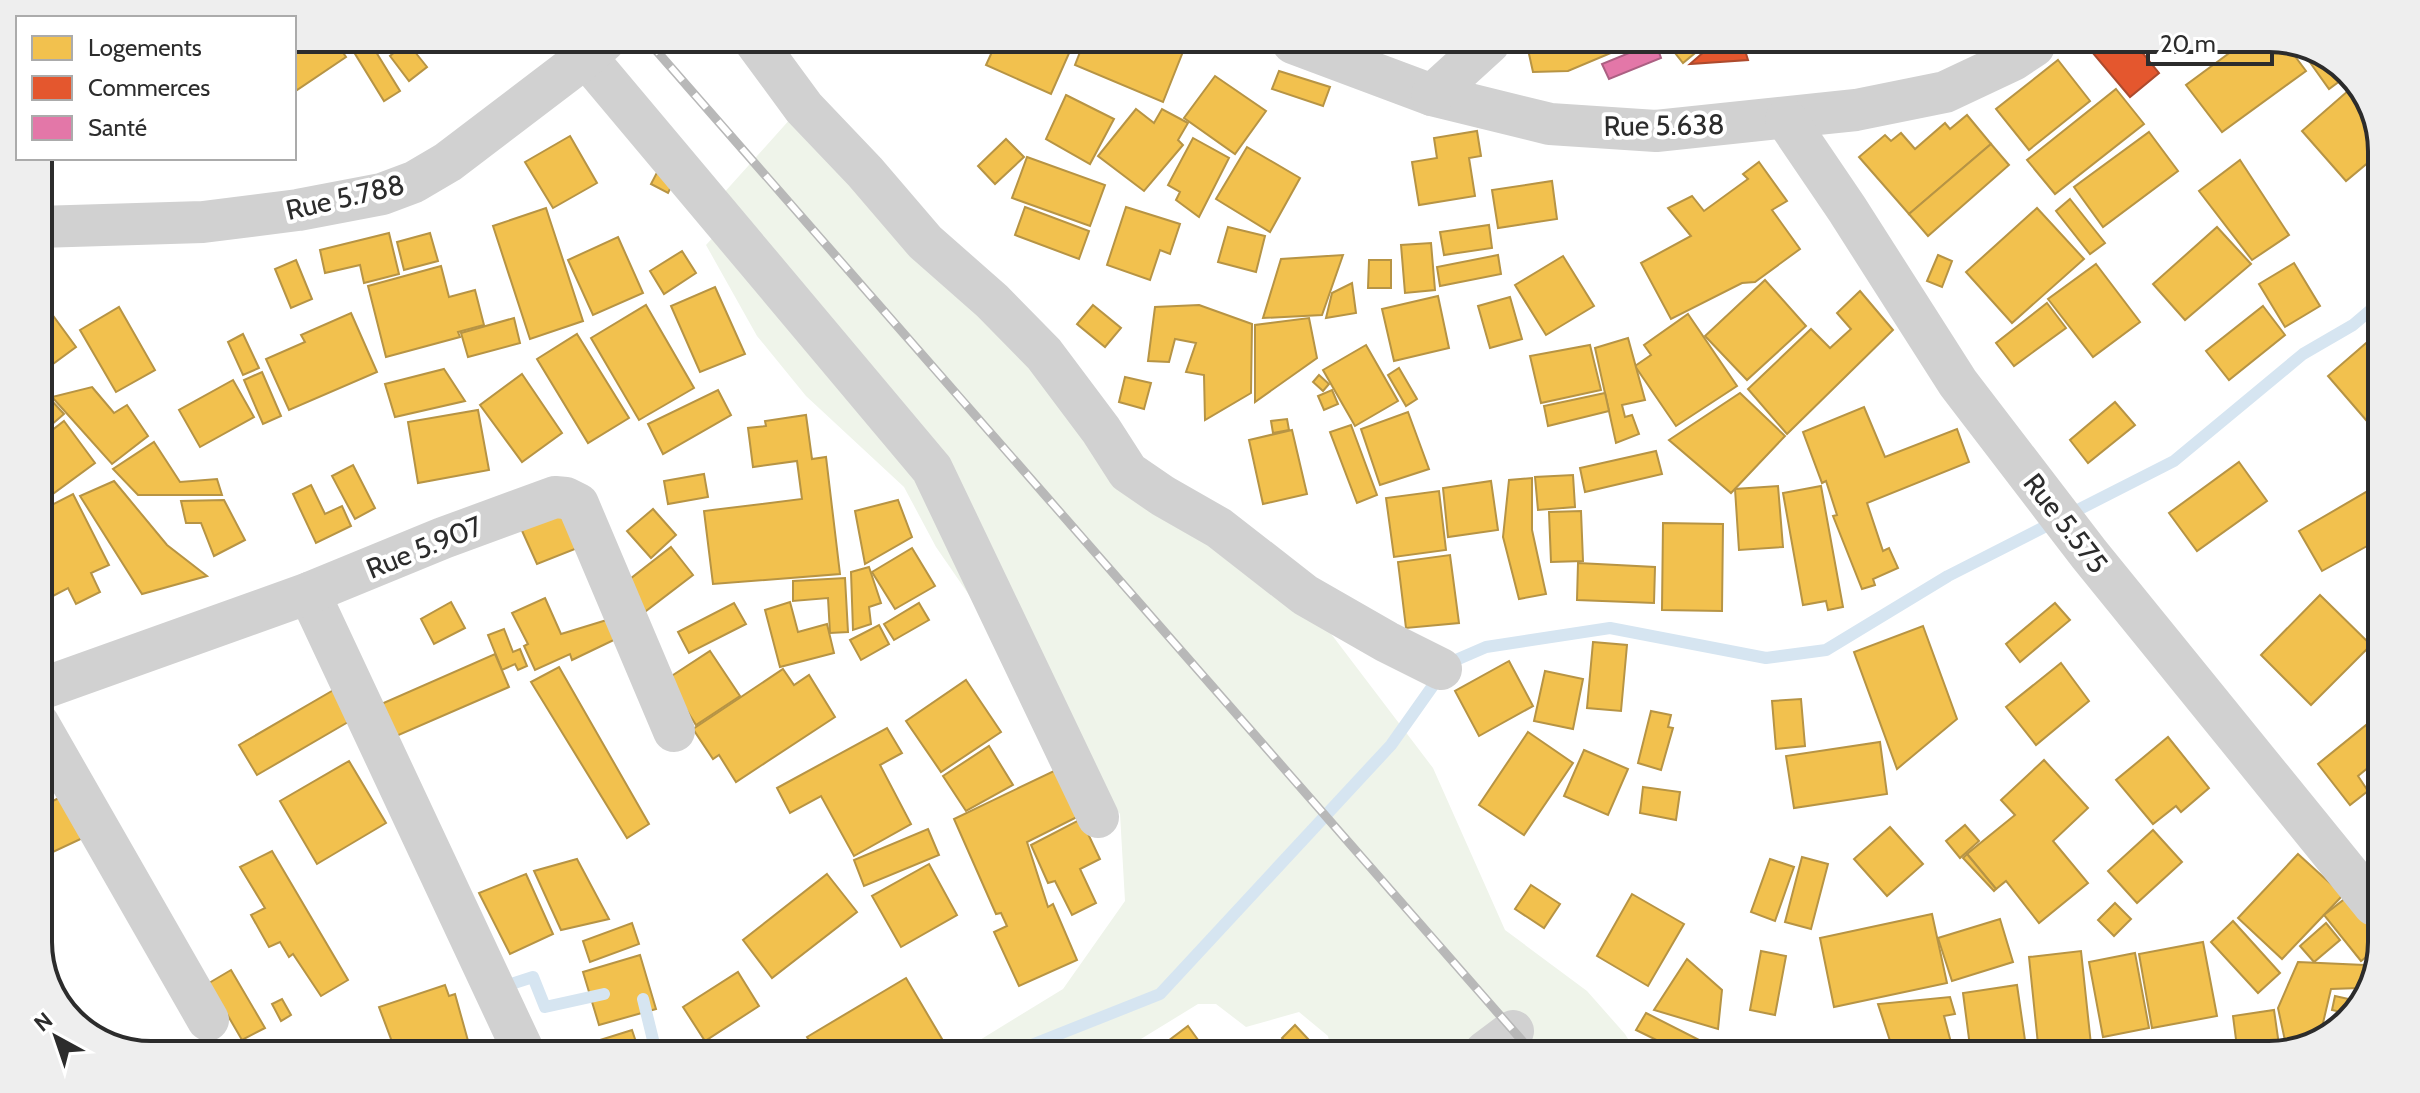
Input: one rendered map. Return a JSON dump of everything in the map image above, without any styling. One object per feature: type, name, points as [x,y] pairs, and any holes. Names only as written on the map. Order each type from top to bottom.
[{"type":"street","name":"Rue 5.788","points":[[52,227],[203,222],[298,210],[382,194],[414,182],[448,162],[592,52]]},
{"type":"street","points":[[598,52],[932,469],[1098,817]]},
{"type":"street","points":[[763,52],[804,108],[925,242],[992,301],[1044,354],[1128,472],[1219,528],[1305,595],[1441,669]]},
{"type":"street","name":"Rue 5.638","points":[[1317,52],[1432,95],[1550,124],[1656,131],[1856,110],[1945,92],[2025,52]]},
{"type":"street","points":[[1432,95],[1479,52]]},
{"type":"street","name":"Rue 5.575","points":[[1786,119],[1958,383],[2089,554],[2368,898]]},
{"type":"street","name":"Rue 5.907","points":[[52,685],[309,593],[471,527],[555,497],[578,504],[674,731]]},
{"type":"street","points":[[309,593],[519,1041]]},
{"type":"street","points":[[52,747],[208,1020]]},
{"type":"shaded area","points":[[792,117],[1012,333],[1162,511],[1316,614],[1433,768],[1505,930],[1587,991],[1629,1041],[1329,1041],[1328,1036],[1299,1012],[1246,1027],[1216,1004],[1198,1004],[1138,1041],[978,1041],[1063,989],[1125,901],[1120,814],[936,547],[904,487],[806,396],[757,336],[706,245],[736,212],[722,195]]},
{"type":"building: Logements","points":[[296,52],[343,52],[346,57],[296,91]]},
{"type":"building: Logements","points":[[354,52],[376,52],[400,91],[384,101]]},
{"type":"building: Logements","points":[[395,52],[415,52],[427,67],[409,81],[390,56]]},
{"type":"building: Logements","points":[[992,52],[1070,52],[1051,94],[986,65]]},
{"type":"building: Logements","points":[[1080,52],[1183,52],[1163,102],[1075,65]]},
{"type":"building: Logements","points":[[1529,52],[1613,52],[1568,71],[1533,72]]},
{"type":"building: Logements","points":[[1674,52],[1696,52],[1683,63]]},
{"type":"building: Logements","points":[[2231,52],[2288,54],[2295,56],[2306,71],[2222,132],[2186,85]]},
{"type":"building: Logements","points":[[2058,60],[2090,101],[2029,150],[1996,109]]},
{"type":"building: Logements","points":[[2309,61],[2339,81],[2329,89]]},
{"type":"building: Logements","points":[[1279,71],[1330,87],[1323,106],[1272,89]]},
{"type":"building: Logements","points":[[1215,76],[1266,111],[1235,154],[1184,118]]},
{"type":"building: Logements","points":[[2116,89],[2144,124],[2055,194],[2027,160]]},
{"type":"building: Logements","points":[[2348,91],[2363,119],[2368,163],[2346,181],[2302,131]]},
{"type":"building: Logements","points":[[1066,95],[1114,119],[1090,164],[1046,139]]},
{"type":"building: Logements","points":[[1136,109],[1154,123],[1162,109],[1188,123],[1178,140],[1183,145],[1144,191],[1098,156]]},
{"type":"building: Logements","points":[[1967,115],[1991,144],[1909,214],[1859,157],[1885,135],[1891,141],[1901,133],[1915,149],[1945,123],[1950,129]]},
{"type":"building: Logements","points":[[1477,131],[1481,156],[1469,158],[1475,196],[1419,205],[1412,162],[1437,158],[1434,138]]},
{"type":"building: Logements","points":[[2149,132],[2178,171],[2103,227],[2074,187]]},
{"type":"building: Logements","points":[[570,136],[597,183],[553,208],[525,162]]},
{"type":"building: Logements","points":[[1193,138],[1229,158],[1199,217],[1176,200],[1180,192],[1168,185]]},
{"type":"building: Logements","points":[[1006,139],[1024,157],[995,184],[978,166]]},
{"type":"building: Logements","points":[[1991,144],[2009,165],[1928,236],[1909,214]]},
{"type":"building: Logements","points":[[1247,147],[1300,178],[1270,232],[1216,199]]},
{"type":"building: Logements","points":[[1027,157],[1105,185],[1090,226],[1012,198]]},
{"type":"building: Logements","points":[[664,159],[681,167],[668,193],[651,184]]},
{"type":"building: Logements","points":[[2240,160],[2289,235],[2252,260],[2199,191]]},
{"type":"building: Logements","points":[[1759,162],[1787,201],[1772,210],[1800,249],[1755,282],[1742,283],[1671,319],[1641,263],[1691,236],[1668,208],[1692,196],[1704,211],[1748,179],[1743,174]]},
{"type":"building: Logements","points":[[1552,181],[1557,219],[1498,228],[1492,190]]},
{"type":"building: Logements","points":[[2070,199],[2105,243],[2090,254],[2056,211]]},
{"type":"building: Logements","points":[[1025,207],[1089,231],[1079,259],[1015,235]]},
{"type":"building: Logements","points":[[1126,207],[1180,224],[1170,254],[1160,250],[1150,280],[1107,265]]},
{"type":"building: Logements","points":[[546,208],[583,321],[530,339],[493,226]]},
{"type":"building: Logements","points":[[2037,208],[2084,259],[2012,323],[1966,272]]},
{"type":"building: Logements","points":[[1489,225],[1492,248],[1444,255],[1440,232]]},
{"type":"building: Logements","points":[[1228,227],[1265,236],[1256,272],[1218,262]]},
{"type":"building: Logements","points":[[2217,227],[2251,264],[2185,320],[2153,284]]},
{"type":"building: Logements","points":[[389,233],[399,274],[364,283],[360,265],[325,273],[320,250]]},
{"type":"building: Logements","points":[[430,233],[438,261],[404,270],[397,242]]},
{"type":"building: Logements","points":[[618,237],[643,293],[593,315],[568,260]]},
{"type":"building: Logements","points":[[1431,243],[1435,290],[1405,293],[1401,245]]},
{"type":"building: Logements","points":[[682,251],[696,273],[664,294],[650,271]]},
{"type":"building: Logements","points":[[1343,255],[1322,315],[1263,318],[1281,259]]},
{"type":"building: Logements","points":[[1498,255],[1501,274],[1440,286],[1437,267]]},
{"type":"building: Logements","points":[[1938,255],[1952,261],[1942,287],[1927,281]]},
{"type":"building: Logements","points":[[1563,256],[1594,306],[1546,335],[1515,285]]},
{"type":"building: Logements","points":[[296,260],[312,299],[291,308],[275,269]]},
{"type":"building: Logements","points":[[1369,260],[1391,260],[1391,288],[1368,288]]},
{"type":"building: Logements","points":[[2294,263],[2320,306],[2285,327],[2259,284]]},
{"type":"building: Logements","points":[[2096,264],[2140,322],[2093,357],[2048,299]]},
{"type":"building: Logements","points":[[441,266],[449,297],[475,290],[484,325],[458,332],[460,337],[386,357],[368,286]]},
{"type":"building: Logements","points":[[1765,280],[1806,326],[1747,380],[1705,336]]},
{"type":"building: Logements","points":[[1352,283],[1356,313],[1326,318],[1332,293]]},
{"type":"building: Logements","points":[[715,287],[745,354],[700,372],[671,306]]},
{"type":"building: Logements","points":[[1860,291],[1893,330],[1787,434],[1748,389],[1811,329],[1830,348],[1851,329],[1837,313]]},
{"type":"building: Logements","points":[[1438,296],[1449,348],[1394,361],[1382,309]]},
{"type":"building: Logements","points":[[1510,297],[1522,339],[1490,348],[1478,306]]},
{"type":"building: Logements","points":[[2047,303],[2066,328],[2014,366],[1996,343]]},
{"type":"building: Logements","points":[[646,305],[694,388],[639,420],[591,338]]},
{"type":"building: Logements","points":[[1093,305],[1121,328],[1105,347],[1077,324]]},
{"type":"building: Logements","points":[[1199,305],[1252,324],[1251,393],[1205,420],[1204,375],[1186,372],[1196,343],[1175,339],[1169,362],[1148,361],[1155,307]]},
{"type":"building: Logements","points":[[2263,306],[2285,335],[2229,380],[2206,351]]},
{"type":"building: Logements","points":[[119,307],[155,370],[116,392],[80,330]]},
{"type":"building: Logements","points":[[351,313],[377,372],[289,410],[266,359],[305,342],[301,335]]},
{"type":"building: Logements","points":[[52,314],[76,347],[52,365]]},
{"type":"building: Logements","points":[[1688,314],[1737,386],[1676,426],[1635,366],[1651,355],[1644,345]]},
{"type":"building: Logements","points":[[514,318],[520,343],[468,357],[461,333]]},
{"type":"building: Logements","points":[[1309,318],[1317,358],[1255,402],[1255,325]]},
{"type":"building: Logements","points":[[243,334],[259,368],[243,375],[228,342]]},
{"type":"building: Logements","points":[[577,334],[629,418],[588,443],[537,359]]},
{"type":"building: Logements","points":[[1628,338],[1645,400],[1622,405],[1625,417],[1632,415],[1639,434],[1616,443],[1595,348]]},
{"type":"building: Logements","points":[[2368,341],[2368,422],[2328,376]]},
{"type":"building: Logements","points":[[1366,345],[1398,401],[1355,426],[1323,370]]},
{"type":"building: Logements","points":[[1590,345],[1601,390],[1541,403],[1530,356]]},
{"type":"building: Logements","points":[[1399,368],[1417,399],[1406,406],[1388,375]]},
{"type":"building: Logements","points":[[444,369],[465,401],[395,417],[385,384]]},
{"type":"building: Logements","points":[[262,372],[281,416],[263,424],[244,380]]},
{"type":"building: Logements","points":[[522,374],[562,433],[522,462],[480,405]]},
{"type":"building: Logements","points":[[1319,375],[1329,384],[1323,391],[1313,382]]},
{"type":"building: Logements","points":[[1125,377],[1151,383],[1144,409],[1119,402]]},
{"type":"building: Logements","points":[[233,380],[254,417],[200,447],[179,410]]},
{"type":"building: Logements","points":[[92,387],[114,413],[127,405],[148,436],[112,464],[52,397]]},
{"type":"building: Logements","points":[[718,390],[731,415],[663,454],[648,424]]},
{"type":"building: Logements","points":[[1332,390],[1338,404],[1324,410],[1318,396]]},
{"type":"building: Logements","points":[[1605,393],[1609,411],[1548,426],[1544,406]]},
{"type":"building: Logements","points":[[1740,393],[1785,436],[1731,493],[1669,440]]},
{"type":"building: Logements","points":[[52,401],[64,414],[52,424]]},
{"type":"building: Logements","points":[[2115,402],[2135,425],[2088,463],[2070,440]]},
{"type":"building: Logements","points":[[1864,407],[1885,457],[1957,429],[1969,462],[1867,503],[1883,551],[1889,548],[1898,568],[1873,579],[1875,585],[1862,589],[1833,516],[1837,515],[1826,481],[1822,483],[1803,432]]},
{"type":"building: Logements","points":[[478,410],[489,470],[418,483],[408,422]]},
{"type":"building: Logements","points":[[1408,412],[1429,469],[1380,485],[1361,429]]},
{"type":"building: Logements","points":[[806,415],[812,459],[826,457],[840,574],[713,584],[704,511],[802,499],[797,461],[753,467],[748,428],[766,426],[765,421]]},
{"type":"building: Logements","points":[[1287,419],[1289,430],[1273,433],[1271,421]]},
{"type":"building: Logements","points":[[64,421],[95,463],[52,495],[52,430]]},
{"type":"building: Logements","points":[[1351,425],[1377,495],[1357,503],[1330,432]]},
{"type":"building: Logements","points":[[1292,430],[1307,494],[1263,504],[1249,440]]},
{"type":"building: Logements","points":[[154,442],[180,482],[217,479],[222,495],[138,495],[113,469]]},
{"type":"building: Logements","points":[[1656,451],[1662,474],[1585,492],[1580,468]]},
{"type":"building: Logements","points":[[2239,462],[2267,501],[2197,551],[2169,513]]},
{"type":"building: Logements","points":[[353,465],[375,508],[355,519],[332,476]]},
{"type":"building: Logements","points":[[704,474],[708,497],[668,504],[664,481]]},
{"type":"building: Logements","points":[[1573,475],[1575,507],[1538,510],[1535,477]]},
{"type":"building: Logements","points":[[1532,478],[1532,530],[1546,594],[1519,599],[1503,537],[1509,480]]},
{"type":"building: Logements","points":[[114,481],[167,545],[207,576],[142,594],[80,496]]},
{"type":"building: Logements","points":[[1491,481],[1498,530],[1448,537],[1443,488]]},
{"type":"building: Logements","points":[[311,485],[325,514],[342,506],[351,526],[316,543],[293,494]]},
{"type":"building: Logements","points":[[1778,486],[1783,547],[1739,550],[1735,489]]},
{"type":"building: Logements","points":[[1821,486],[1843,607],[1828,610],[1826,601],[1803,605],[1783,493]]},
{"type":"building: Logements","points":[[1439,491],[1446,550],[1394,557],[1386,498]]},
{"type":"building: Logements","points":[[2368,491],[2368,546],[2322,571],[2299,531]]},
{"type":"building: Logements","points":[[73,494],[109,565],[91,573],[100,592],[76,604],[68,588],[52,596],[52,505]]},
{"type":"building: Logements","points":[[224,500],[245,540],[214,556],[201,523],[186,523],[181,501]]},
{"type":"building: Logements","points":[[898,500],[912,537],[865,564],[855,511]]},
{"type":"building: Logements","points":[[653,509],[676,535],[651,558],[627,531]]},
{"type":"building: Logements","points":[[564,510],[580,547],[537,564],[519,524]]},
{"type":"building: Logements","points":[[1581,511],[1583,561],[1551,562],[1549,512]]},
{"type":"building: Logements","points":[[1663,523],[1723,524],[1722,611],[1662,610]]},
{"type":"building: Logements","points":[[671,547],[693,575],[642,614],[621,586]]},
{"type":"building: Logements","points":[[912,548],[935,586],[895,609],[872,572]]},
{"type":"building: Logements","points":[[1450,555],[1459,623],[1406,628],[1398,562]]},
{"type":"building: Logements","points":[[1578,563],[1655,567],[1654,603],[1577,600]]},
{"type":"building: Logements","points":[[869,567],[881,603],[869,607],[871,624],[853,630],[851,572]]},
{"type":"building: Logements","points":[[845,578],[848,632],[830,633],[828,598],[793,601],[793,581]]},
{"type":"building: Logements","points":[[2320,595],[2368,642],[2368,648],[2311,705],[2261,655]]},
{"type":"building: Logements","points":[[545,598],[561,634],[610,619],[618,638],[572,660],[570,654],[535,670],[524,646],[528,644],[512,613]]},
{"type":"building: Logements","points":[[451,602],[465,628],[434,644],[421,619]]},
{"type":"building: Logements","points":[[790,602],[798,632],[827,624],[834,653],[780,667],[765,610]]},
{"type":"building: Logements","points":[[734,603],[746,624],[689,653],[678,632]]},
{"type":"building: Logements","points":[[919,603],[929,620],[894,640],[884,624]]},
{"type":"building: Logements","points":[[2055,603],[2070,620],[2020,662],[2006,644]]},
{"type":"building: Logements","points":[[879,625],[889,644],[861,660],[850,640]]},
{"type":"building: Logements","points":[[1923,626],[1957,719],[1897,769],[1854,652]]},
{"type":"building: Logements","points":[[504,629],[513,652],[520,649],[527,666],[518,670],[515,664],[502,670],[488,635]]},
{"type":"building: Logements","points":[[1593,642],[1627,645],[1621,711],[1587,708]]},
{"type":"building: Logements","points":[[710,651],[740,696],[696,725],[667,679]]},
{"type":"building: Logements","points":[[495,654],[509,687],[394,737],[379,705]]},
{"type":"building: Logements","points":[[1509,661],[1533,706],[1479,736],[1455,691]]},
{"type":"building: Logements","points":[[2061,663],[2089,701],[2036,745],[2006,707]]},
{"type":"building: Logements","points":[[559,667],[649,824],[627,838],[531,682]]},
{"type":"building: Logements","points":[[783,669],[794,685],[809,675],[835,717],[736,782],[719,755],[713,759],[693,729]]},
{"type":"building: Logements","points":[[1545,671],[1583,679],[1573,729],[1534,721]]},
{"type":"building: Logements","points":[[966,680],[1001,732],[941,772],[906,721]]},
{"type":"building: Logements","points":[[337,688],[355,718],[257,775],[239,745]]},
{"type":"building: Logements","points":[[1801,699],[1805,746],[1776,749],[1772,701]]},
{"type":"building: Logements","points":[[1651,711],[1671,715],[1668,727],[1673,728],[1661,770],[1638,763]]},
{"type":"building: Logements","points":[[2368,723],[2368,768],[2358,776],[2368,791],[2350,805],[2318,764]]},
{"type":"building: Logements","points":[[887,728],[902,753],[880,765],[911,824],[854,856],[821,796],[790,813],[777,788]]},
{"type":"building: Logements","points":[[1528,732],[1573,763],[1524,835],[1479,805]]},
{"type":"building: Logements","points":[[2168,737],[2209,788],[2181,812],[2176,806],[2153,824],[2116,780]]},
{"type":"building: Logements","points":[[1880,742],[1887,794],[1794,808],[1786,756]]},
{"type":"building: Logements","points":[[989,746],[1013,785],[966,811],[943,776]]},
{"type":"building: Logements","points":[[1584,750],[1628,769],[1608,815],[1564,796]]},
{"type":"building: Logements","points":[[2044,760],[2088,808],[2053,841],[2088,883],[2039,923],[2006,881],[1996,889],[1967,854],[2015,815],[2001,800]]},
{"type":"building: Logements","points":[[349,761],[386,823],[317,864],[280,801]]},
{"type":"building: Logements","points":[[1056,770],[1079,816],[1027,842],[1048,907],[1053,904],[1077,960],[1019,986],[994,932],[1007,926],[1001,913],[996,914],[954,819]]},
{"type":"building: Logements","points":[[1643,787],[1680,792],[1676,820],[1640,813]]},
{"type":"building: Logements","points":[[63,796],[87,836],[52,852],[52,801]]},
{"type":"building: Logements","points":[[1081,819],[1100,859],[1080,869],[1096,903],[1072,915],[1055,881],[1048,883],[1031,845]]},
{"type":"building: Logements","points":[[1965,825],[1979,841],[1960,858],[1946,841]]},
{"type":"building: Logements","points":[[1890,827],[1923,864],[1887,896],[1854,859]]},
{"type":"building: Logements","points":[[928,829],[939,855],[864,886],[854,860]]},
{"type":"building: Logements","points":[[2153,830],[2182,862],[2137,903],[2108,871]]},
{"type":"building: Logements","points":[[272,851],[348,980],[321,996],[293,954],[289,957],[280,942],[269,947],[251,915],[265,908],[240,867]]},
{"type":"building: Logements","points":[[1967,854],[1996,889],[1994,891],[1963,858]]},
{"type":"building: Logements","points":[[2298,854],[2343,895],[2282,959],[2238,918]]},
{"type":"building: Logements","points":[[1802,857],[1828,864],[1811,929],[1785,922]]},
{"type":"building: Logements","points":[[577,859],[609,919],[561,930],[534,871]]},
{"type":"building: Logements","points":[[1770,859],[1794,867],[1775,921],[1751,912]]},
{"type":"building: Logements","points":[[929,864],[957,915],[901,947],[872,896]]},
{"type":"building: Logements","points":[[526,874],[553,934],[510,954],[479,893]]},
{"type":"building: Logements","points":[[827,874],[857,912],[772,978],[743,940]]},
{"type":"building: Logements","points":[[1531,885],[1560,904],[1544,928],[1515,909]]},
{"type":"building: Logements","points":[[1632,894],[1684,924],[1648,986],[1597,956]]},
{"type":"building: Logements","points":[[2351,894],[2368,915],[2366,957],[2361,961],[2324,915]]},
{"type":"building: Logements","points":[[2115,903],[2131,919],[2114,936],[2098,920]]},
{"type":"building: Logements","points":[[1932,914],[1947,983],[1834,1007],[1820,938]]},
{"type":"building: Logements","points":[[2000,919],[2013,962],[1952,981],[1938,938]]},
{"type":"building: Logements","points":[[2233,921],[2280,973],[2258,993],[2211,942]]},
{"type":"building: Logements","points":[[632,923],[639,944],[590,962],[583,941]]},
{"type":"building: Logements","points":[[2326,923],[2340,940],[2314,962],[2300,946]]},
{"type":"building: Logements","points":[[2203,942],[2217,1016],[2152,1028],[2139,954]]},
{"type":"building: Logements","points":[[1761,951],[1786,956],[1775,1015],[1750,1010]]},
{"type":"building: Logements","points":[[2081,951],[2091,1041],[2038,1041],[2029,957]]},
{"type":"building: Logements","points":[[2135,953],[2149,1028],[2103,1037],[2089,962]]},
{"type":"building: Logements","points":[[640,955],[656,1009],[599,1025],[583,972]]},
{"type":"building: Logements","points":[[1687,959],[1722,990],[1718,1029],[1654,1010]]},
{"type":"building: Logements","points":[[2298,962],[2364,965],[2357,988],[2331,989],[2323,1025],[2313,1031],[2285,1039],[2278,1008]]},
{"type":"building: Logements","points":[[231,970],[265,1028],[242,1040],[209,983]]},
{"type":"building: Logements","points":[[738,972],[759,1006],[705,1041],[683,1007]]},
{"type":"building: Logements","points":[[906,978],[942,1039],[809,1041],[807,1037]]},
{"type":"building: Logements","points":[[445,985],[449,996],[455,994],[468,1041],[392,1041],[379,1007]]},
{"type":"building: Logements","points":[[2017,985],[2025,1041],[1969,1041],[1963,993]]},
{"type":"building: Logements","points":[[2335,996],[2350,999],[2339,1011],[2332,1010]]},
{"type":"building: Logements","points":[[1950,997],[1955,1014],[1944,1016],[1951,1041],[1890,1041],[1878,1004]]},
{"type":"building: Logements","points":[[282,999],[291,1015],[281,1021],[272,1004]]},
{"type":"building: Logements","points":[[2274,1010],[2278,1040],[2236,1041],[2233,1016]]},
{"type":"building: Logements","points":[[1646,1013],[1701,1041],[1658,1041],[1636,1030]]},
{"type":"building: Logements","points":[[1295,1025],[1308,1039],[1285,1041],[1282,1038]]},
{"type":"building: Logements","points":[[1188,1026],[1199,1041],[1168,1041]]},
{"type":"building: Logements","points":[[632,1030],[636,1041],[597,1041]]},
{"type":"building: Commerces","points":[[1704,52],[1746,52],[1748,60],[1690,64]]},
{"type":"building: Commerces","points":[[2092,52],[2142,52],[2159,73],[2130,97]]},
{"type":"building: Santé","points":[[1631,52],[1659,52],[1661,58],[1609,79],[1602,64]]},
{"type":"waterway","points":[[1042,1041],[1160,994],[1391,745],[1449,663],[1486,647],[1610,628],[1766,658],[1826,650],[1948,576],[2174,461],[2303,354],[2353,325],[2368,312]]},
{"type":"waterway","points":[[502,987],[533,977],[545,1007],[604,994]]},
{"type":"waterway","points":[[643,999],[653,1041]]},
{"type":"railway","points":[[657,52],[1522,1041]]}]
